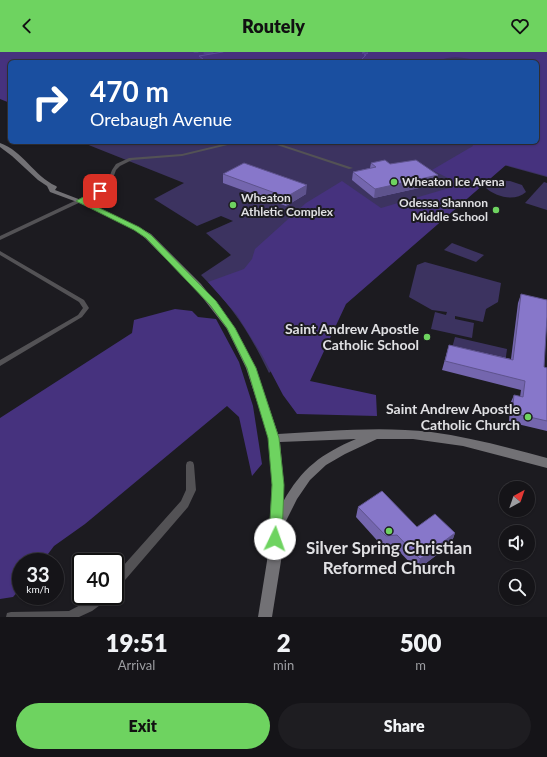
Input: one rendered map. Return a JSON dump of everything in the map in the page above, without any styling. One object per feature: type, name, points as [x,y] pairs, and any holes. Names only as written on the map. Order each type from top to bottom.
[{"type":"street","points":[[0,238],[76,200],[100,191],[109,184],[114,170],[118,165],[131,159],[188,154],[230,144]]},
{"type":"street","points":[[276,144],[351,168]]},
{"type":"street","points":[[0,145],[12,152],[50,186],[52,191],[64,197],[76,200],[136,228],[148,236],[213,303],[231,328],[251,368],[274,438],[278,485],[276,528],[274,561],[265,617]]},
{"type":"street","points":[[0,253],[82,301],[86,308],[80,316],[1,361]]},
{"type":"street","points":[[276,528],[300,484],[318,465],[343,449],[377,435]]},
{"type":"street","points":[[274,438],[414,435],[461,442],[547,463]]},
{"type":"street","points":[[124,573],[185,504],[191,490],[190,465]]},
{"type":"street","points":[[11,617],[69,617],[91,605]]},
{"type":"shaded area","points":[[0,52],[547,52],[547,177],[496,163],[269,373],[240,321],[201,275],[231,255],[206,233],[233,221],[221,216],[197,226],[154,199],[184,183],[86,144],[539,144],[539,60],[8,60]]},
{"type":"shaded area","points":[[0,52],[547,52],[547,176],[506,165],[346,304],[310,381],[376,395],[377,416],[297,414],[283,395],[262,355],[237,315],[208,282],[244,269],[252,259],[255,249],[306,203],[342,181],[381,208],[456,186],[450,179],[432,170],[473,146],[472,144],[539,144],[539,60],[476,60],[457,57],[441,60],[8,60],[8,102],[0,99]]},
{"type":"shaded area","points":[[495,180],[510,181],[522,185],[526,192],[517,197],[511,198],[500,196],[486,188]]},
{"type":"shaded area","points":[[544,182],[547,183],[547,210],[525,203]]},
{"type":"shaded area","points":[[452,243],[484,255],[476,262],[444,250]]},
{"type":"shaded area","points":[[425,262],[501,283],[498,302],[486,309],[483,322],[455,316],[455,319],[474,323],[472,338],[431,329],[435,312],[446,315],[447,312],[432,310],[409,297],[417,265]]},
{"type":"shaded area","points":[[175,309],[192,311],[198,317],[216,319],[239,362],[253,406],[262,464],[252,476],[239,417],[227,406],[85,524],[54,546],[49,553],[12,553],[12,597],[0,599],[0,418],[132,333],[134,320]]},
{"type":"shaded area","points":[[455,337],[507,349],[505,364],[451,352]]},
{"type":"building","points":[[385,160],[390,164],[416,160],[438,175],[375,189],[353,172],[376,167],[371,163]]},
{"type":"building","points":[[244,163],[307,185],[286,197],[223,174]]},
{"type":"building","name":"Saint Andrew Apostle Catholic School","points":[[521,294],[547,300],[544,367],[547,368],[547,421],[512,413],[514,395],[523,397],[525,381],[445,361],[449,345],[513,360]]},
{"type":"building","points":[[382,491],[417,527],[435,514],[455,533],[420,559],[397,535],[386,536],[358,507]]},
{"type":"waterway","points":[[194,60],[203,59],[199,56],[223,52]]},
{"type":"waterway","points":[[361,60],[366,55],[364,55],[368,53],[362,53],[365,52]]},
{"type":"waterway","points":[[204,53],[213,53]]},
{"type":"place","name":"Wheaton Ice Arena","points":[[394,182]]},
{"type":"place","name":"Wheaton Athletic Complex","points":[[233,205]]},
{"type":"place","name":"Odessa Shannon Middle School","points":[[496,210]]},
{"type":"place","name":"Saint Andrew Apostle Catholic School","points":[[427,337]]},
{"type":"place","name":"Saint Andrew Apostle Catholic Church","points":[[528,417]]},
{"type":"place","name":"Silver Spring Christian Reformed Church","points":[[389,531]]},
{"type":"route","points":[[100,191],[80,201],[136,228],[148,236],[198,286],[213,303],[231,328],[251,368],[274,438],[278,485],[275,539]]}]
